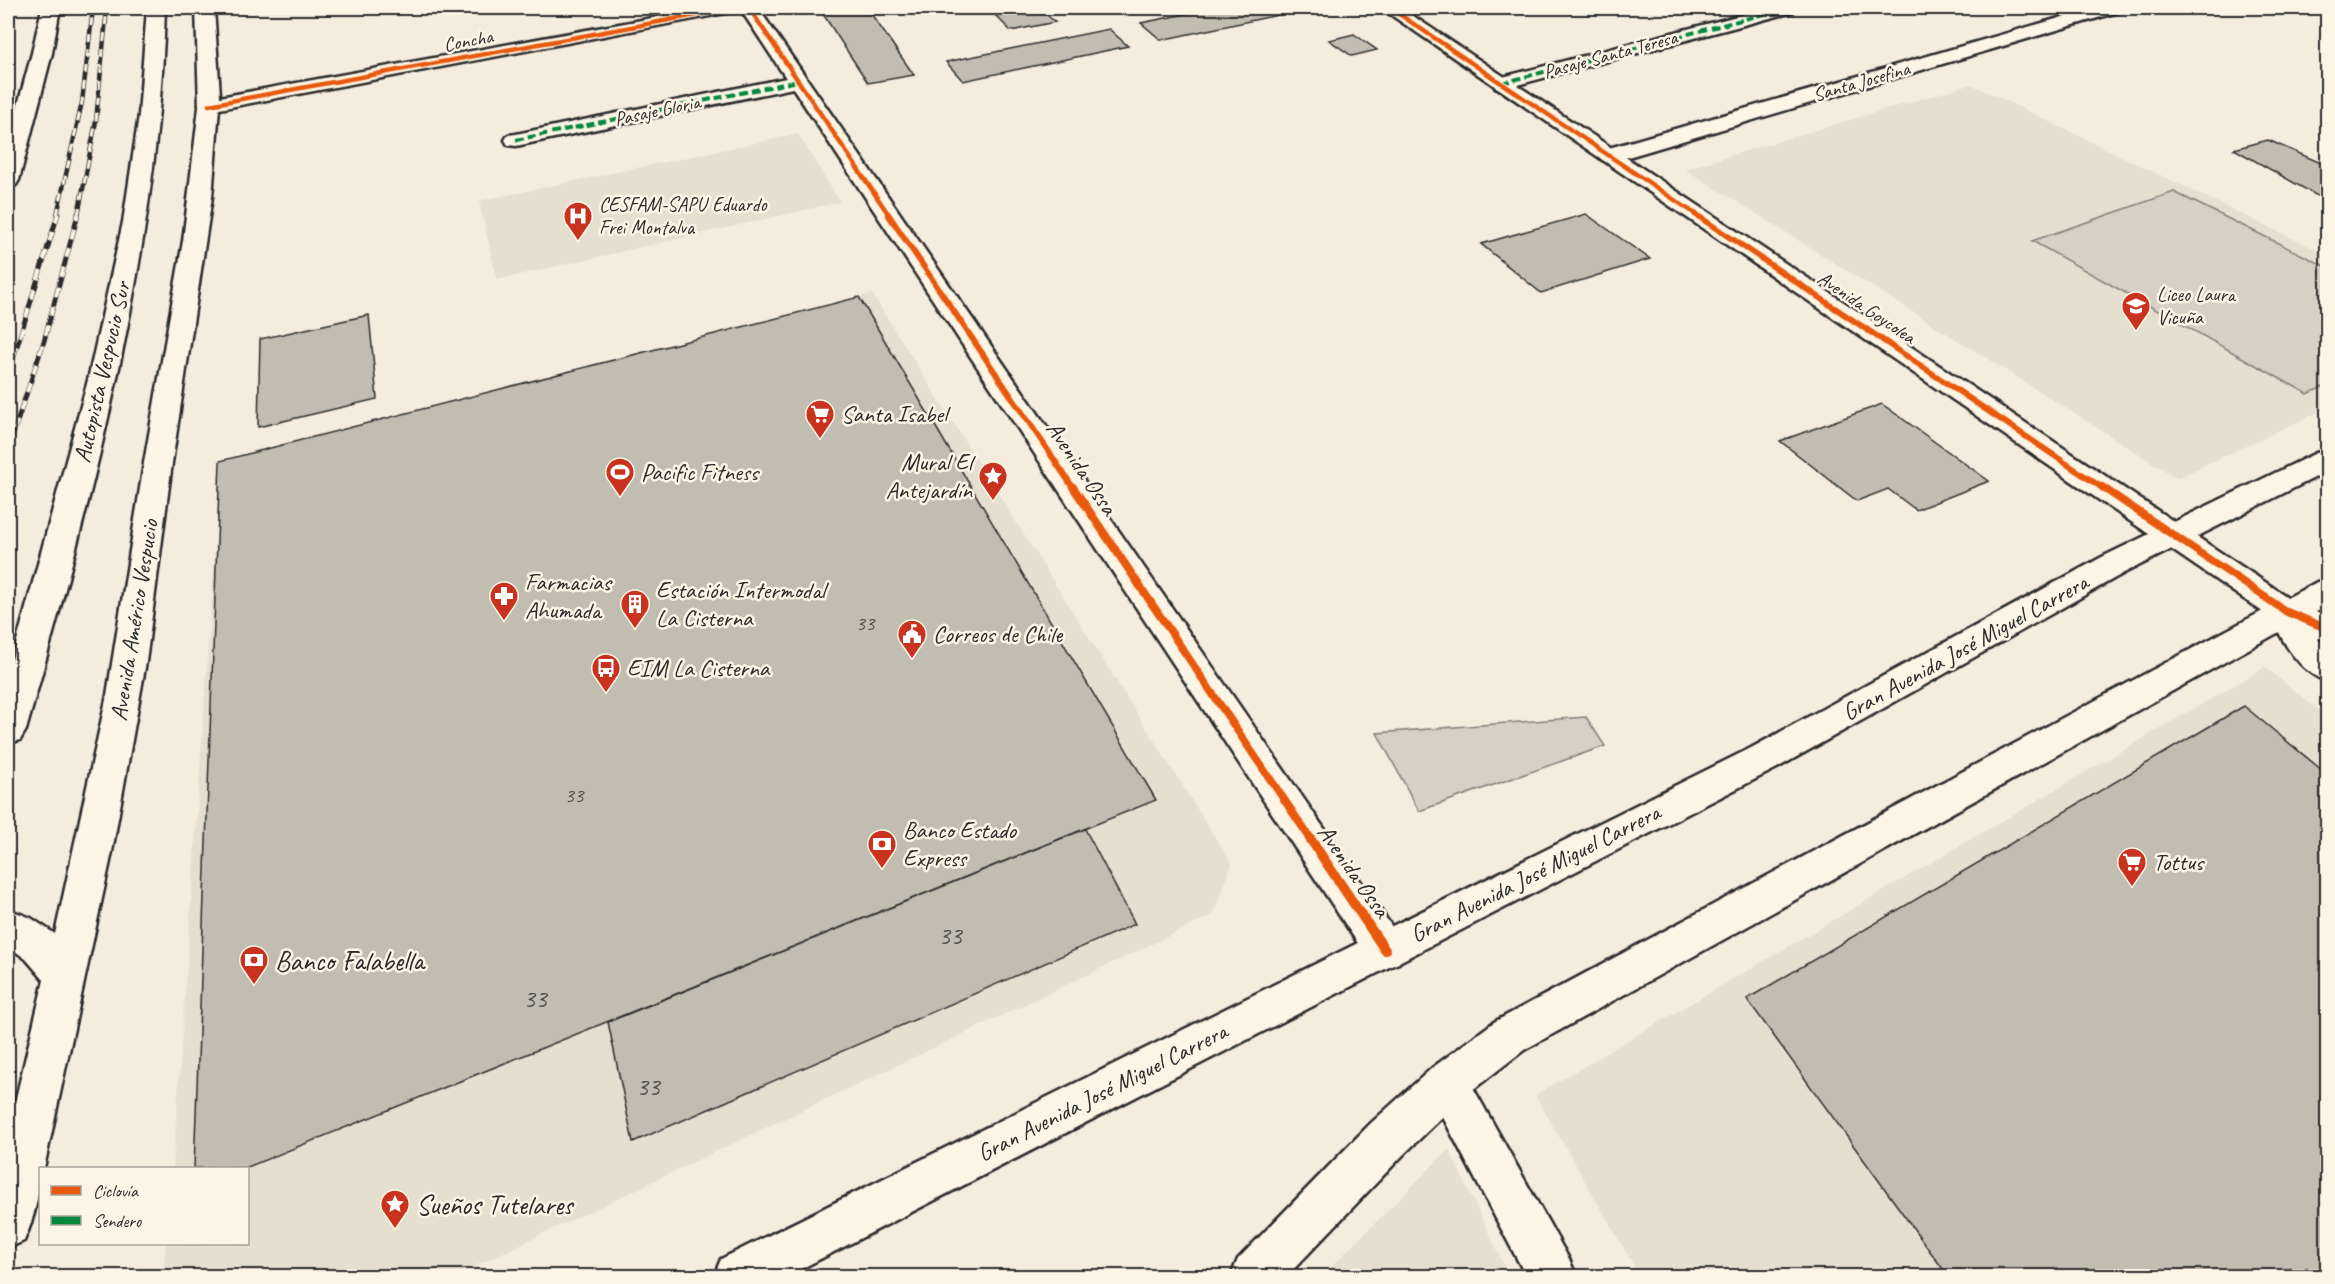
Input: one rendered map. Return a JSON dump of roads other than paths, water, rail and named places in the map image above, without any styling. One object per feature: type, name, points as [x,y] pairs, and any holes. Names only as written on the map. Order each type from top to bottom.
[{"type":"main road","points":[[8,180],[28,111],[51,8]]},
{"type":"main road","name":"Autopista Vespucio Sur","points":[[8,730],[32,651],[66,522],[118,310],[133,235],[150,120],[156,8]]},
{"type":"main road","name":"Avenida Américo Vespucio","points":[[8,1225],[65,977],[118,728],[157,471],[185,310],[209,105],[205,8]]},
{"type":"main road","name":"Concha","points":[[209,105],[734,8]]},
{"type":"main road","name":"Avenida Ossa","points":[[748,8],[1385,950]]},
{"type":"main road","name":"Avenida Goycolea","points":[[1390,8],[2287,612],[2328,629]]},
{"type":"main road","name":"Pasaje Santa Teresa","points":[[1502,83],[1787,8]]},
{"type":"main road","name":"Santa Josefina","points":[[1610,155],[2112,8]]},
{"type":"main road","name":"Pasaje Gloria","points":[[516,140],[798,81]]},
{"type":"main road","name":"Gran Avenida José Miguel Carrera","points":[[738,1276],[1764,758],[2114,564],[2328,459]]},
{"type":"main road","points":[[1255,1276],[1386,1140],[1447,1083],[1509,1036],[2328,590]]},
{"type":"main road","points":[[2287,612],[2301,643],[2312,657],[2328,669]]},
{"type":"main road","points":[[8,926],[36,942],[53,958],[65,977]]},
{"type":"main road","points":[[1447,1083],[1552,1276]]},
{"type":"railway","points":[[57,215],[82,102],[93,8]]},
{"type":"railway","points":[[78,215],[96,121],[107,8]]},
{"type":"railway","points":[[8,375],[58,214]]},
{"type":"railway","points":[[8,449],[44,341],[78,214]]},
{"type":"place","name":"CESFAM-SAPU Eduardo Frei Montalva","points":[[578,242]]},
{"type":"place","name":"Liceo Laura Vicuña","points":[[2136,332]]},
{"type":"place","name":"Santa Isabel","points":[[820,440]]},
{"type":"place","name":"Pacific Fitness","points":[[620,498]]},
{"type":"place","name":"Mural El Antejardín","points":[[993,502]]},
{"type":"place","name":"Farmacias Ahumada","points":[[504,622]]},
{"type":"place","name":"Estación Intermodal La Cisterna","points":[[635,630]]},
{"type":"place","name":"Correos de Chile","points":[[912,660]]},
{"type":"place","name":"EIM La Cisterna","points":[[606,694]]},
{"type":"place","name":"Banco Estado Express","points":[[882,870]]},
{"type":"place","name":"Tottus","points":[[2132,888]]},
{"type":"place","name":"Banco Falabella","points":[[254,986]]},
{"type":"place","name":"Sueños Tutelares","points":[[395,1230]]}]
